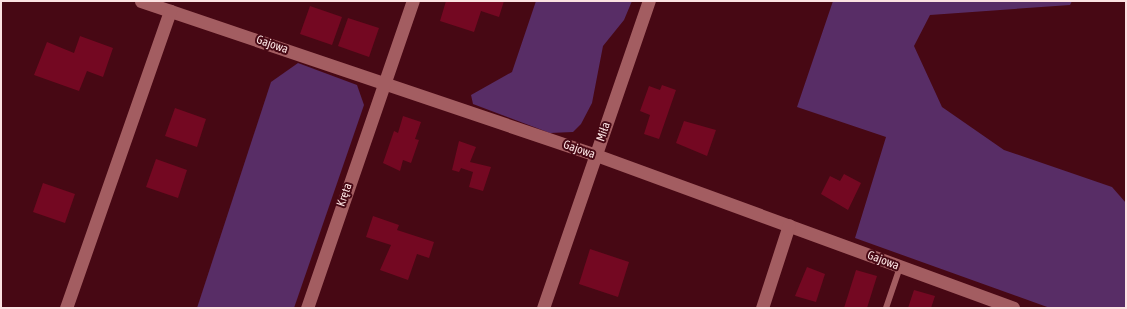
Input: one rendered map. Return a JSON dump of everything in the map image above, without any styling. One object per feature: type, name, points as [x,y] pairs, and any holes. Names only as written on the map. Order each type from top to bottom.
[{"type":"street","name":"Gajowa","points":[[142,1],[596,156],[789,225],[900,268],[1013,308]]},
{"type":"street","name":"Kręta","points":[[307,308],[413,1]]},
{"type":"street","name":"Miła","points":[[543,308],[649,1]]},
{"type":"street","points":[[66,308],[170,11]]},
{"type":"street","points":[[762,308],[789,225]]},
{"type":"lane","points":[[886,308],[900,268]]},
{"type":"shaded area","points":[[536,1],[632,1],[624,20],[603,46],[592,103],[581,124],[573,132],[550,133],[473,104],[471,95],[512,72]]},
{"type":"shaded area","points":[[833,1],[1072,1],[1070,5],[930,15],[914,46],[942,107],[1004,150],[1112,187],[1126,203],[1126,308],[1050,308],[855,238],[886,137],[797,107]]},
{"type":"shaded area","points":[[298,63],[357,85],[364,105],[294,308],[197,308],[271,82]]},
{"type":"building","points":[[446,1],[504,1],[499,17],[481,11],[474,32],[440,21]]},
{"type":"building","points":[[310,6],[342,17],[332,45],[300,34]]},
{"type":"building","points":[[348,18],[379,28],[369,57],[338,46]]},
{"type":"building","points":[[80,36],[113,48],[103,77],[87,71],[79,91],[34,75],[47,42],[74,53]]},
{"type":"building","points":[[662,85],[676,90],[659,139],[644,134],[650,115],[640,111],[649,86],[660,90]]},
{"type":"building","points":[[175,108],[206,119],[197,147],[165,136]]},
{"type":"building","points":[[403,116],[421,122],[415,139],[419,140],[411,163],[403,160],[400,171],[383,163],[394,131],[398,133]]},
{"type":"building","points":[[684,121],[716,130],[707,156],[676,143]]},
{"type":"building","points":[[459,141],[476,147],[470,162],[491,167],[483,191],[469,187],[473,172],[461,168],[459,172],[452,170]]},
{"type":"building","points":[[156,159],[187,170],[178,198],[146,187]]},
{"type":"building","points":[[844,174],[861,183],[848,210],[821,194],[830,176],[840,181]]},
{"type":"building","points":[[43,183],[75,194],[65,223],[33,212]]},
{"type":"building","points":[[373,216],[399,225],[397,230],[434,242],[429,258],[417,254],[408,280],[380,270],[391,245],[366,237]]},
{"type":"building","points":[[590,249],[629,262],[618,297],[579,284]]},
{"type":"building","points":[[807,267],[825,274],[816,302],[795,296]]},
{"type":"building","points":[[856,270],[877,276],[867,308],[844,308]]},
{"type":"building","points":[[914,290],[935,296],[931,308],[908,308]]}]
